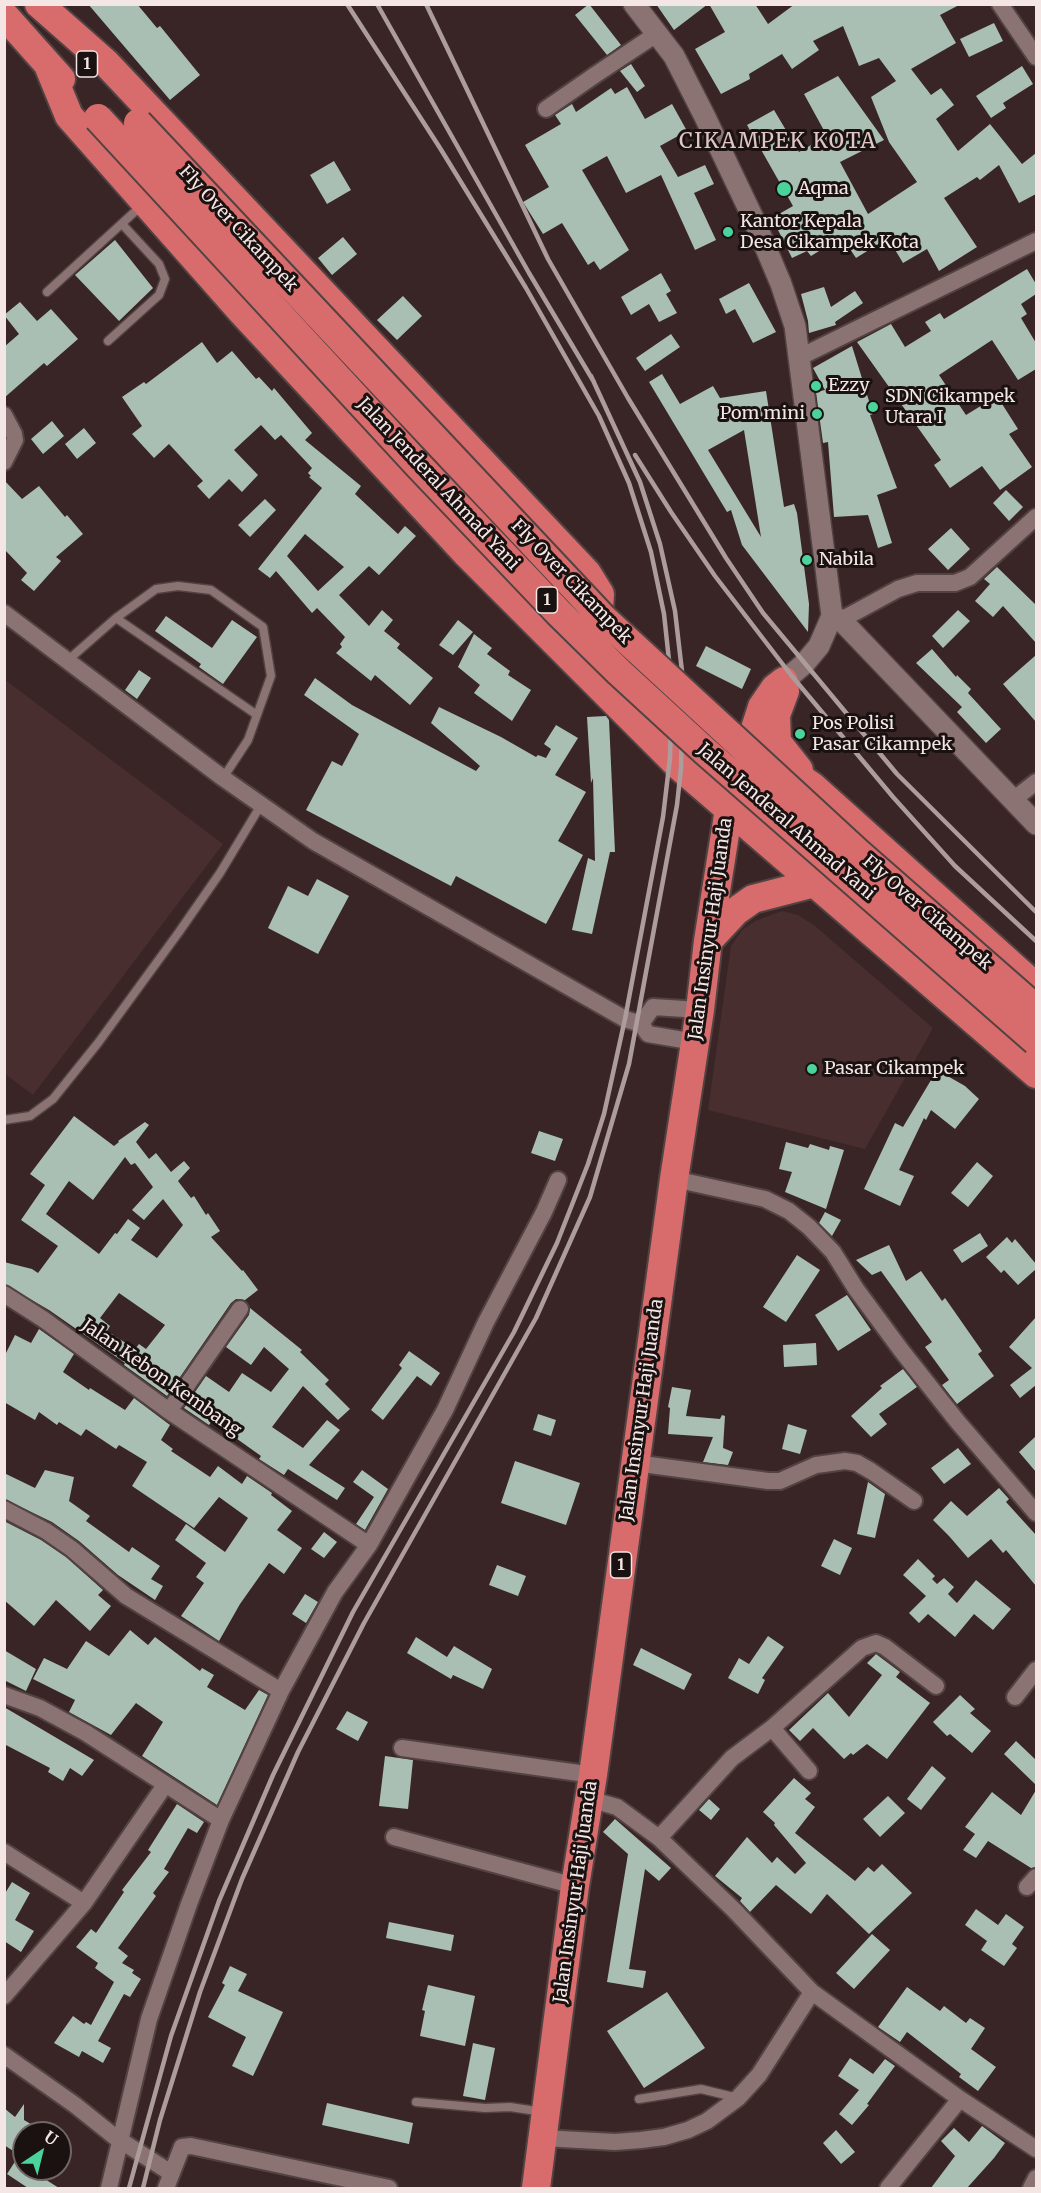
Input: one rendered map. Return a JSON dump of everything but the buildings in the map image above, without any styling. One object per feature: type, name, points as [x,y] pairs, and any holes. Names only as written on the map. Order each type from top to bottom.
[{"type":"highway","name":"Fly Over Cikampek","points":[[38,4],[138,123],[603,618],[857,852],[1036,1009]]},
{"type":"highway","points":[[38,4],[106,63],[587,573],[600,594],[600,609],[585,631],[553,640]]},
{"type":"highway","name":"Jalan Jenderal Ahmad Yani","points":[[10,28],[98,118],[419,466],[611,664],[705,751],[1036,1041]]},
{"type":"highway","points":[[48,65],[69,116],[242,312],[466,553],[670,758],[1036,1074]]},
{"type":"highway","points":[[784,681],[786,694],[776,715],[777,742],[812,786]]},
{"type":"highway","name":"Jalan Insinyur Haji Juanda","points":[[536,2188],[575,1886],[591,1787],[708,941],[729,809],[762,707],[775,688],[784,681]]},
{"type":"highway","points":[[749,743],[812,786],[1036,987]]},
{"type":"highway","points":[[708,941],[736,911],[753,899],[817,884],[835,875],[850,860],[854,850],[850,821]]},
{"type":"street","points":[[634,4],[658,33],[679,66],[754,220],[781,284],[795,326],[837,618],[1036,824]]},
{"type":"street","points":[[1000,4],[1036,57]]},
{"type":"street","points":[[546,109],[658,33]]},
{"type":"street","points":[[798,358],[1036,242]]},
{"type":"street","points":[[4,415],[15,440],[4,462]]},
{"type":"street","points":[[784,681],[804,664],[837,618],[898,589],[917,583],[955,583],[970,577],[1036,517]]},
{"type":"street","points":[[4,613],[223,778],[313,841],[625,1019],[641,1024],[648,1034],[695,1042]]},
{"type":"street","points":[[1013,800],[1036,782]]},
{"type":"street","points":[[641,1024],[653,1007],[700,1010]]},
{"type":"street","points":[[674,1179],[765,1199],[789,1210],[809,1227],[832,1252],[856,1289],[922,1377],[1036,1513]]},
{"type":"street","points":[[109,2188],[150,2019],[178,1932],[221,1820],[281,1691],[334,1592],[369,1545],[445,1410],[486,1322],[544,1212],[558,1180]]},
{"type":"street","name":"Jalan Kebon Kembang","points":[[4,1294],[43,1319],[169,1411],[369,1545]]},
{"type":"street","points":[[169,1411],[240,1309]]},
{"type":"street","points":[[635,1463],[780,1481],[816,1465],[845,1461],[857,1463],[871,1471],[914,1501]]},
{"type":"street","points":[[4,1509],[46,1531],[72,1549],[126,1596],[281,1691]]},
{"type":"street","points":[[659,1838],[732,1758],[772,1728],[869,1644],[876,1643],[885,1647],[936,1686]]},
{"type":"street","points":[[1015,1697],[1036,1670]]},
{"type":"street","points":[[4,1695],[40,1708],[86,1733],[221,1820]]},
{"type":"street","points":[[772,1728],[809,1771]]},
{"type":"street","points":[[402,1748],[591,1787],[659,1838],[734,1910],[812,1992],[960,2099],[1036,2149]]},
{"type":"street","points":[[4,1996],[84,1903],[165,1785]]},
{"type":"street","points":[[394,1837],[575,1886]]},
{"type":"street","points":[[4,1852],[84,1903]]},
{"type":"street","points":[[545,2125],[615,2142],[664,2137],[688,2130],[707,2121],[738,2098],[759,2076],[812,1992]]},
{"type":"street","points":[[4,2055],[75,2105],[169,2181],[182,2147],[191,2146],[389,2188]]},
{"type":"street","points":[[888,2188],[960,2099]]},
{"type":"street","points":[[1031,2188],[1036,2178]]},
{"type":"lane","points":[[47,292],[146,202]]},
{"type":"lane","points":[[108,341],[159,295],[165,279],[159,264],[122,224]]},
{"type":"lane","points":[[68,661],[116,618],[156,589],[178,586],[211,590],[263,627],[271,676],[248,740],[223,778]]},
{"type":"lane","points":[[116,618],[257,715]]},
{"type":"lane","points":[[5,1118],[30,1116],[53,1099],[98,1043],[180,932],[261,806]]},
{"type":"lane","points":[[639,2098],[701,2089],[738,2098]]},
{"type":"lane","points":[[416,2102],[485,2108],[510,2107],[545,2125]]},
{"type":"shaded area","points":[[4,679],[223,844],[33,1095],[5,1074]]},
{"type":"shaded area","name":"Pasar Cikampek","points":[[782,911],[798,915],[815,926],[933,1028],[865,1149],[708,1110],[731,946],[742,930],[755,921]]},
{"type":"railway","points":[[129,2188],[171,2036],[219,1901],[273,1775],[353,1612],[514,1332],[557,1243],[588,1164],[604,1114],[625,1019],[663,817],[670,758],[672,688],[664,614],[651,552],[629,483],[599,416],[526,288],[440,148],[347,4]]},
{"type":"railway","points":[[377,4],[529,273],[594,382]]},
{"type":"railway","points":[[426,4],[548,259],[628,398],[726,558],[763,613],[897,774],[1036,912]]},
{"type":"railway","points":[[143,2188],[160,2120],[200,1992],[242,1879],[298,1752],[364,1623],[536,1318],[590,1197],[629,1064],[677,805],[681,768],[683,680],[675,611],[660,544],[640,482],[591,376]]},
{"type":"railway","points":[[635,455],[715,576],[791,675],[893,797],[955,866],[1036,941]]},
{"type":"place","name":"Aqma","points":[[784,189]]},
{"type":"place","name":"Kantor Kepala Desa Cikampek Kota","points":[[728,232]]},
{"type":"place","name":"Ezzy","points":[[816,386]]},
{"type":"place","name":"SDN Cikampek Utara I","points":[[873,407]]},
{"type":"place","name":"Pom mini","points":[[817,414]]},
{"type":"place","name":"Nabila","points":[[807,560]]},
{"type":"place","name":"Pos Polisi Pasar Cikampek","points":[[800,734]]},
{"type":"place","name":"Pasar Cikampek","points":[[812,1069]]},
{"type":"district","name":"CIKAMPEK KOTA","points":[[778,142]]}]
